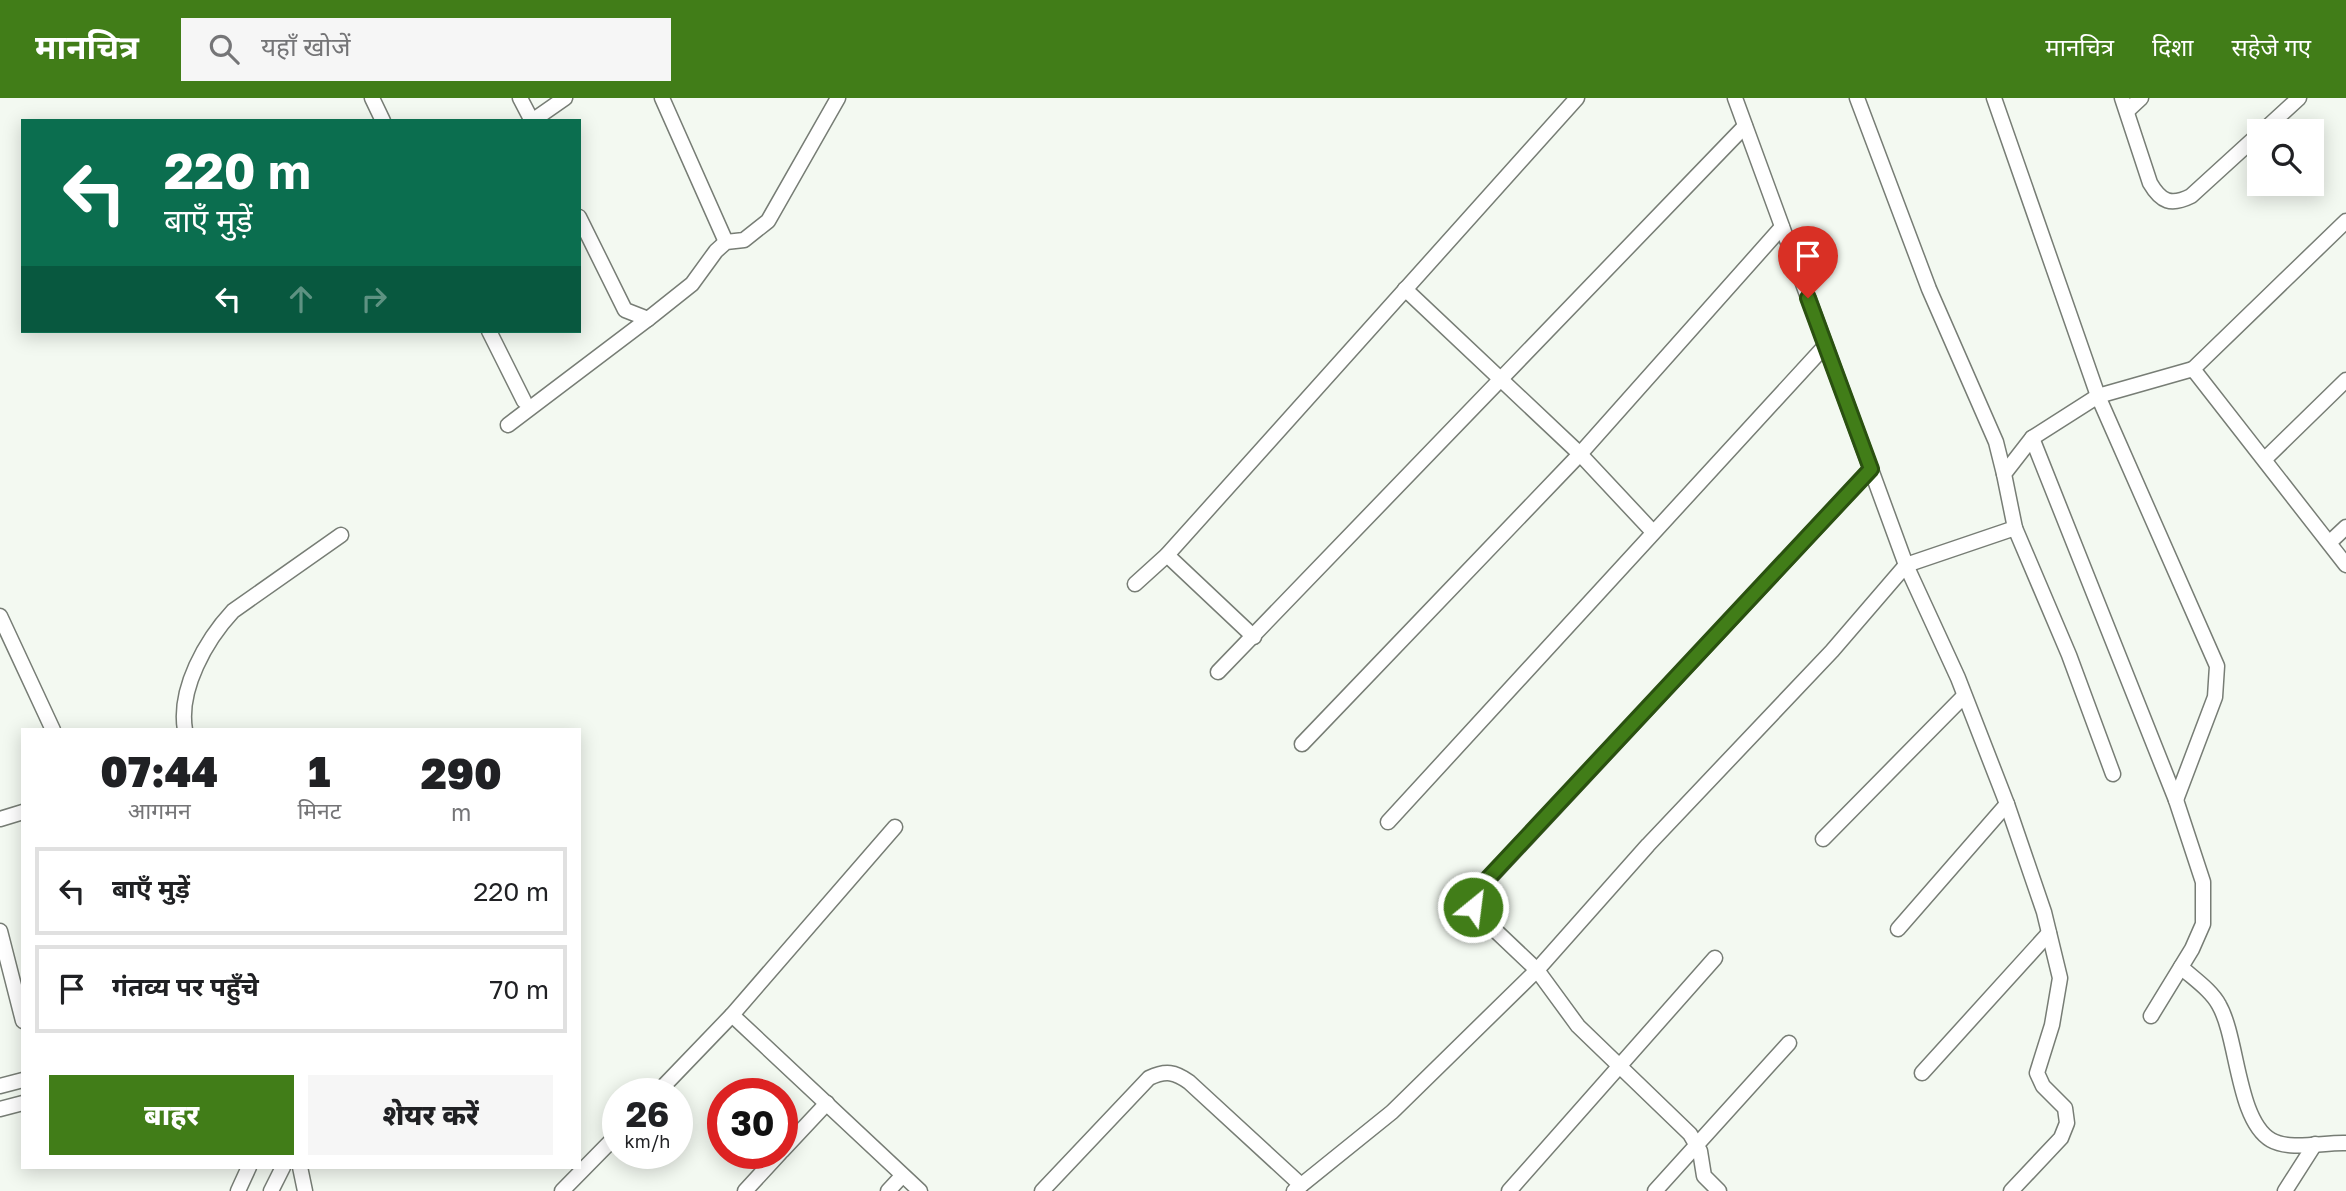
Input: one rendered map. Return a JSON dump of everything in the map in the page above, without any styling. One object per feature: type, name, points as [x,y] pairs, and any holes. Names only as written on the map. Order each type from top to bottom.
[{"type":"street","points":[[372,98],[382,119]]},
{"type":"street","points":[[520,98],[531,119]]},
{"type":"street","points":[[535,119],[565,98]]},
{"type":"street","points":[[662,98],[726,242]]},
{"type":"street","points":[[508,425],[692,284],[726,242],[744,240],[768,221],[838,98]]},
{"type":"street","points":[[1135,584],[1167,555],[1577,98]]},
{"type":"street","points":[[1735,98],[1906,565],[1964,696],[2007,804],[2049,933],[2060,978],[2052,1025],[2037,1073],[2043,1086],[2065,1108],[2067,1123],[2061,1138],[2011,1191]]},
{"type":"street","points":[[1857,98],[1929,289],[1996,442],[2015,528],[2069,655],[2113,774]]},
{"type":"street","points":[[1994,98],[2098,396],[2217,666],[2215,697],[2176,800]]},
{"type":"street","points":[[2141,98],[2124,104],[2150,183],[2156,194],[2167,202],[2179,202],[2191,196],[2247,146]]},
{"type":"street","points":[[2276,119],[2299,98]]},
{"type":"street","points":[[1218,672],[1745,126]]},
{"type":"street","points":[[581,221],[625,310],[648,319]]},
{"type":"street","points":[[2004,474],[2032,438],[2098,396],[2193,369],[2346,221]]},
{"type":"street","points":[[1302,744],[1580,454],[1782,227]]},
{"type":"street","points":[[1405,289],[1580,454],[1653,532]]},
{"type":"street","points":[[490,333],[524,401]]},
{"type":"street","points":[[1388,822],[1825,346]]},
{"type":"street","points":[[2193,369],[2266,458],[2346,565]]},
{"type":"street","points":[[2266,458],[2346,380]]},
{"type":"street","points":[[2032,438],[2176,800],[2203,882],[2203,924],[2151,1016]]},
{"type":"street","points":[[1719,1191],[1704,1176],[1697,1143],[1578,1026],[1537,971],[1479,915],[1473,907],[1473,896],[1871,469]]},
{"type":"street","points":[[2330,542],[2346,527]]},
{"type":"street","points":[[1042,1191],[1149,1078],[1160,1072],[1175,1072],[1189,1082],[1297,1188],[1392,1112],[1537,971],[1648,845],[1823,660],[1906,565],[2015,528]]},
{"type":"street","points":[[185,728],[183,709],[189,687],[220,625],[233,611],[341,535]]},
{"type":"street","points":[[1167,555],[1254,637]]},
{"type":"street","points":[[0,616],[52,728]]},
{"type":"street","points":[[1823,839],[1964,696]]},
{"type":"street","points":[[1898,929],[2007,804]]},
{"type":"street","points":[[0,819],[21,813]]},
{"type":"street","points":[[671,1078],[732,1015],[895,827]]},
{"type":"street","points":[[0,931],[21,1013]]},
{"type":"street","points":[[1922,1073],[2049,933]]},
{"type":"street","points":[[1509,1191],[1618,1064],[1716,958]]},
{"type":"street","points":[[2181,967],[2219,1004],[2227,1023],[2244,1097],[2259,1128],[2271,1140],[2281,1144],[2346,1143]]},
{"type":"street","points":[[732,1015],[919,1191]]},
{"type":"street","points":[[1655,1191],[1789,1043]]},
{"type":"street","points":[[0,1086],[21,1081]]},
{"type":"street","points":[[798,1134],[827,1103]]},
{"type":"street","points":[[0,1109],[21,1104]]},
{"type":"street","points":[[2285,1191],[2315,1144]]},
{"type":"street","points":[[562,1191],[602,1150]]},
{"type":"street","points":[[238,1191],[248,1169]]},
{"type":"street","points":[[271,1191],[282,1169]]},
{"type":"street","points":[[300,1169],[305,1191]]},
{"type":"street","points":[[745,1191],[765,1169]]},
{"type":"street","points":[[888,1191],[902,1176]]},
{"type":"route","points":[[1473,907],[1473,896],[1480,887],[1871,469],[1808,298]]}]
